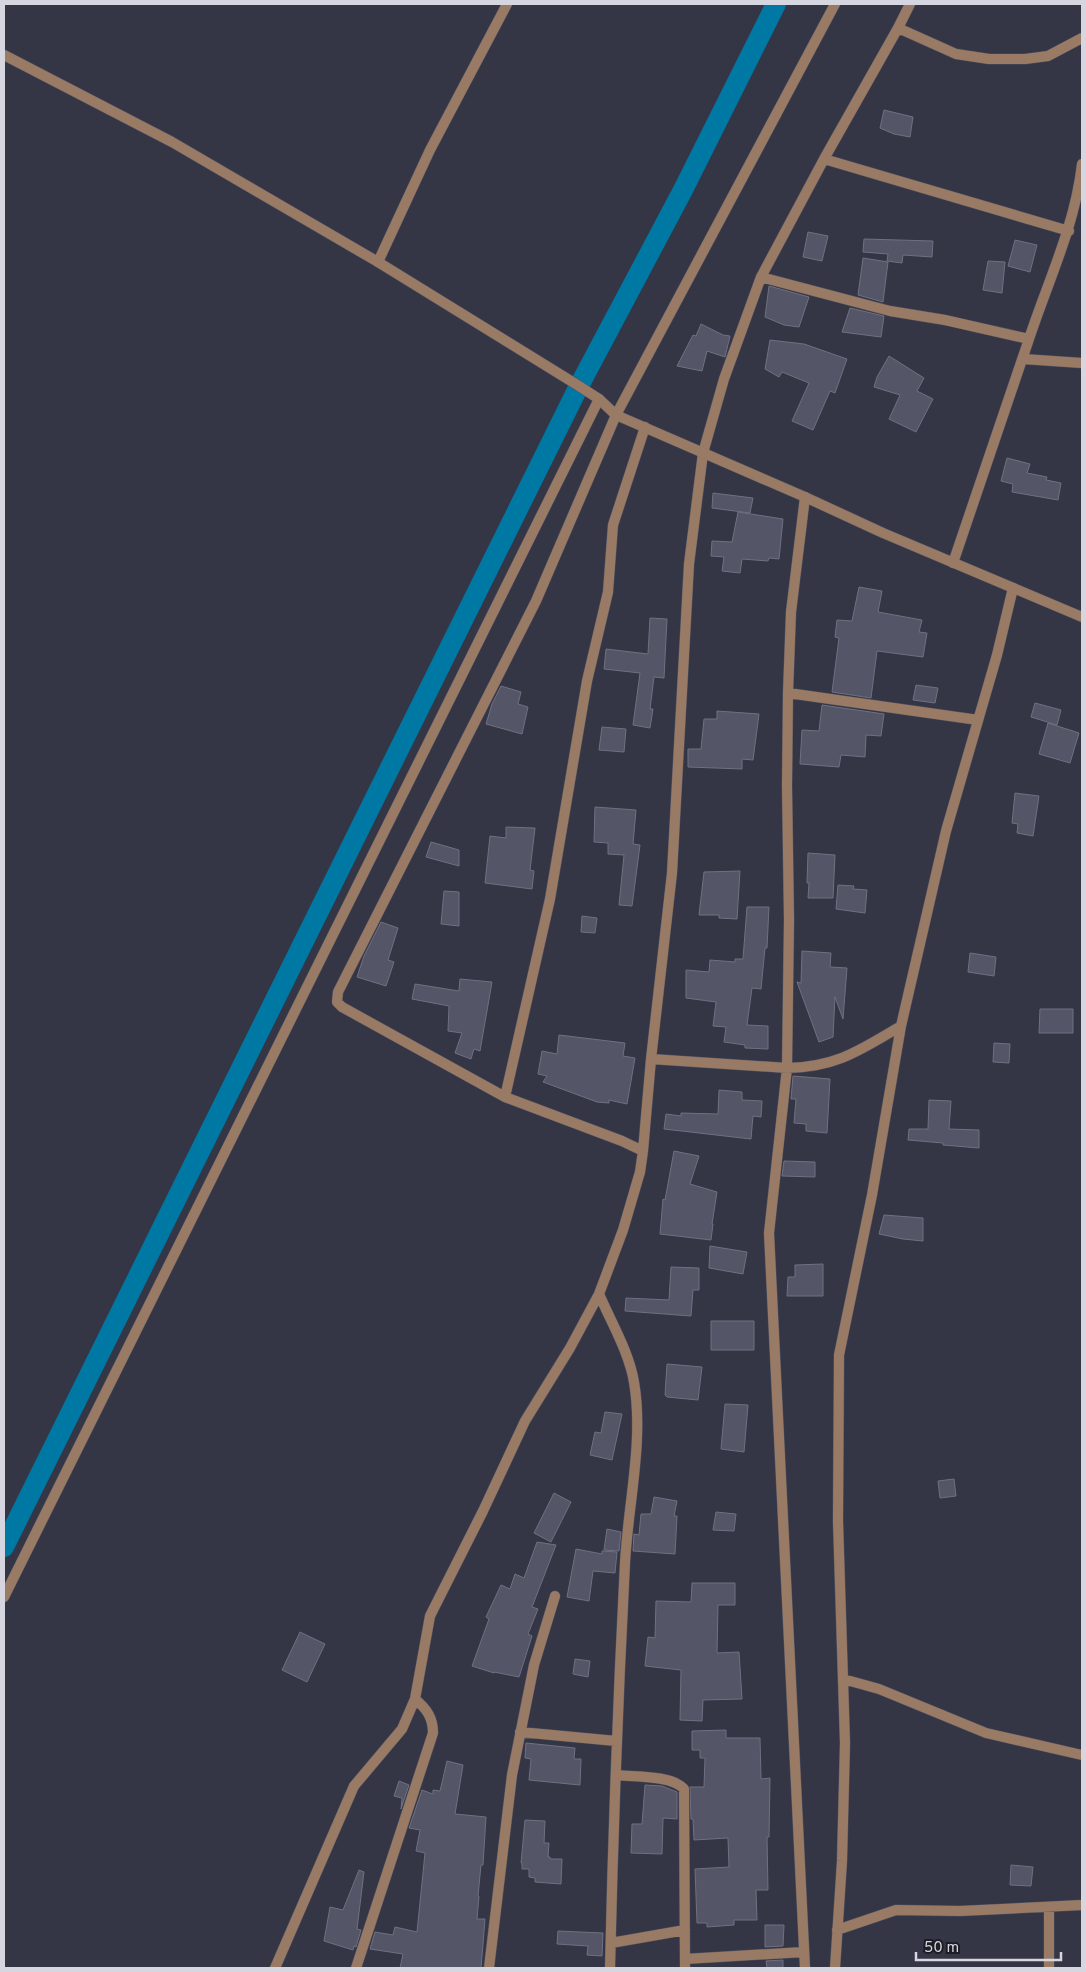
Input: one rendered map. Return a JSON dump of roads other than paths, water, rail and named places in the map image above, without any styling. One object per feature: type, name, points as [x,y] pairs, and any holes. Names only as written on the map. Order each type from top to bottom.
[{"type":"street","points":[[378,262],[430,150],[507,4]]},
{"type":"street","points":[[643,1151],[622,1141],[505,1097],[336,1002],[338,992],[536,601],[616,415],[835,4]]},
{"type":"street","points":[[275,1968],[354,1786],[402,1729],[415,1699],[430,1616],[483,1511],[525,1421],[570,1348],[599,1294],[623,1230],[640,1172],[643,1151],[651,1059],[672,873],[689,564],[703,453],[724,379],[760,277],[824,159],[853,111],[910,4]]},
{"type":"street","points":[[898,28],[956,54],[989,59],[1026,59],[1048,56],[1082,38]]},
{"type":"street","points":[[4,55],[172,142],[378,262],[598,399],[616,415],[884,533],[1082,617]]},
{"type":"street","points":[[824,159],[1069,231]]},
{"type":"street","points":[[953,562],[1029,339],[1069,231],[1080,186],[1082,164]]},
{"type":"street","points":[[760,277],[890,311],[945,320],[1029,339]]},
{"type":"street","points":[[1023,359],[1082,363]]},
{"type":"street","points":[[4,1597],[598,399]]},
{"type":"street","points":[[505,1097],[550,899],[586,681],[608,592],[613,525],[645,427]]},
{"type":"street","points":[[804,497],[791,612],[788,693],[789,920],[787,1068],[769,1233],[805,1968]]},
{"type":"street","points":[[835,1968],[842,1861],[846,1743],[838,1521],[839,1355],[872,1195],[901,1026],[946,831],[997,654],[1012,588]]},
{"type":"street","points":[[788,693],[978,720]]},
{"type":"street","points":[[651,1059],[787,1068],[807,1067],[828,1064],[858,1052],[901,1026]]},
{"type":"street","points":[[599,1294],[631,1366],[634,1384],[636,1435],[625,1558],[616,1742],[610,1968]]},
{"type":"street","points":[[490,1968],[512,1776],[534,1666],[555,1596]]},
{"type":"street","points":[[843,1679],[879,1689],[986,1733],[1082,1755]]},
{"type":"street","points":[[356,1968],[433,1733],[433,1721],[425,1707],[415,1699]]},
{"type":"street","points":[[520,1732],[616,1742]]},
{"type":"street","points":[[616,1775],[660,1779],[680,1784],[684,1789],[685,1963],[804,1952]]},
{"type":"street","points":[[836,1930],[896,1910],[960,1911],[1082,1905]]},
{"type":"street","points":[[1049,1907],[1049,1968]]},
{"type":"street","points":[[611,1943],[685,1930]]},
{"type":"waterway","points":[[4,1547],[579,386],[683,190],[776,4]]}]
